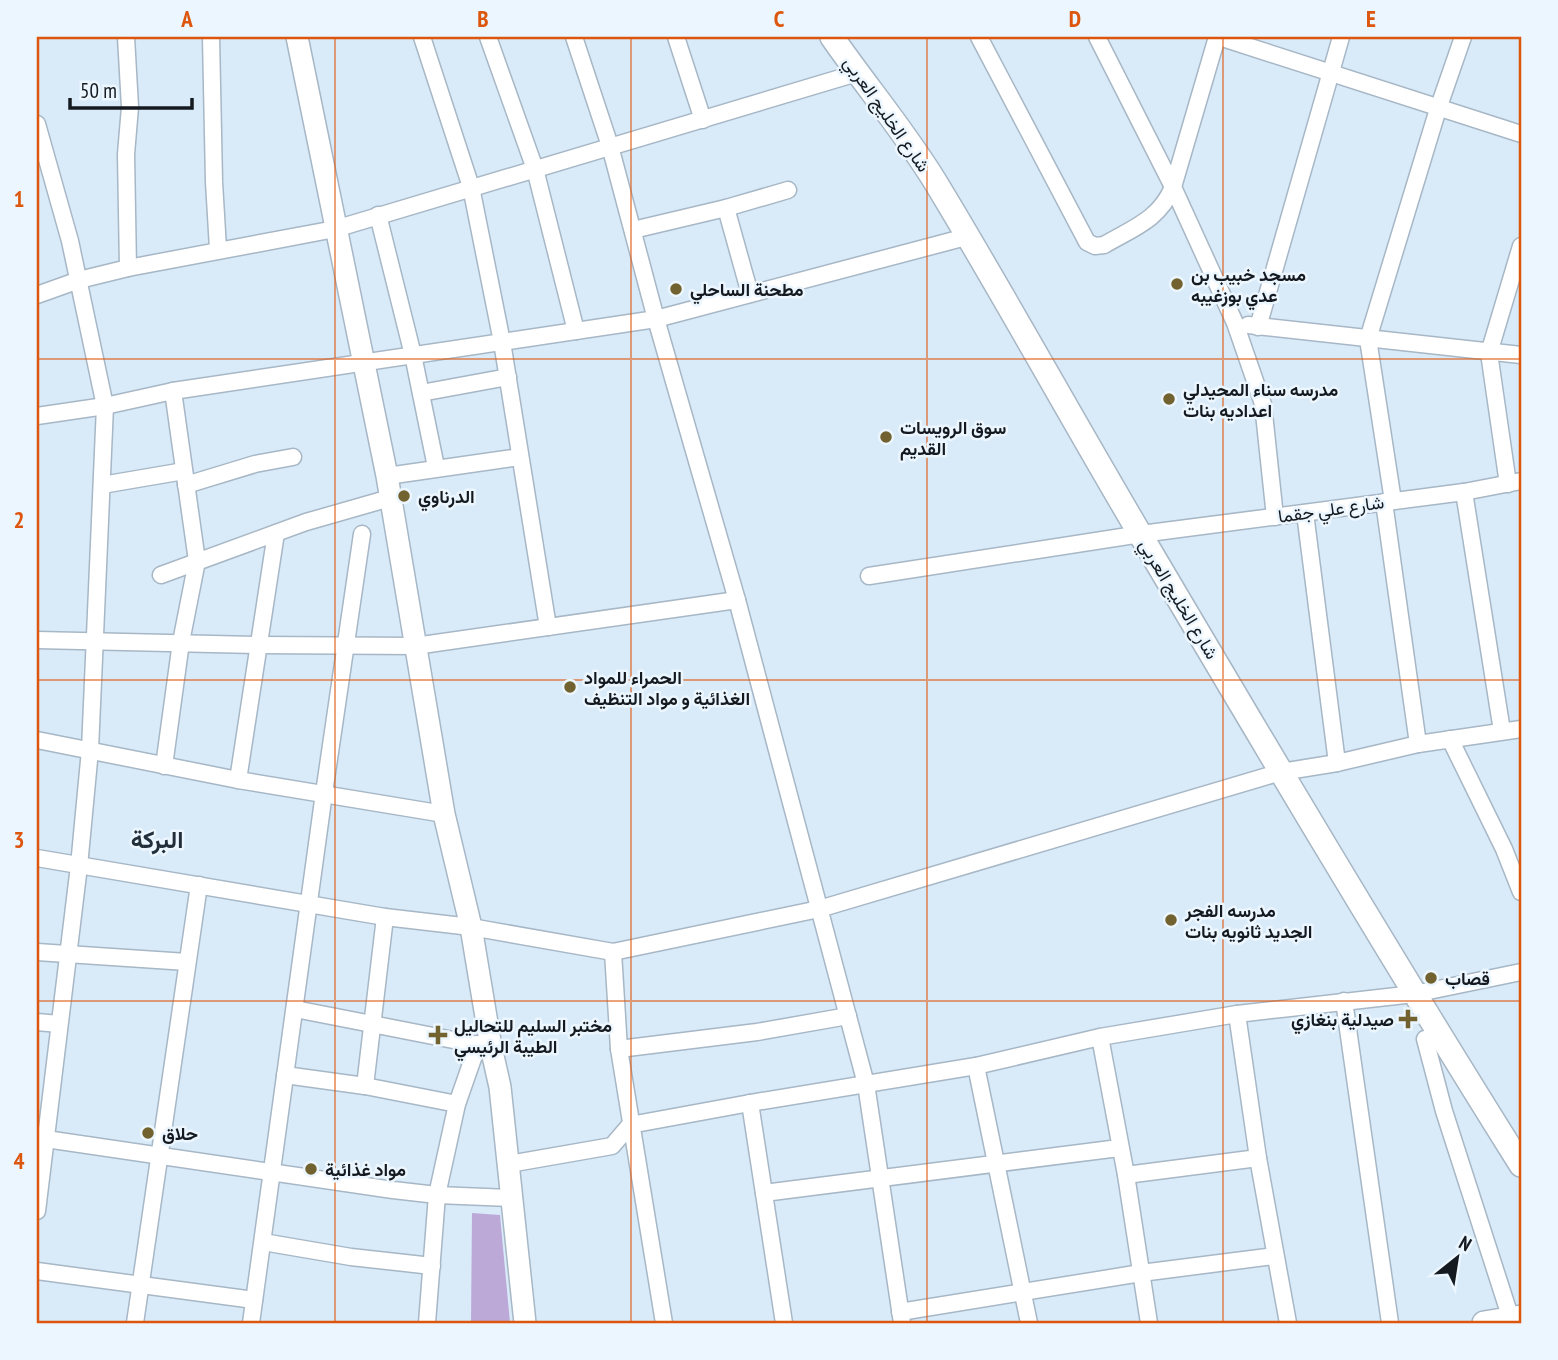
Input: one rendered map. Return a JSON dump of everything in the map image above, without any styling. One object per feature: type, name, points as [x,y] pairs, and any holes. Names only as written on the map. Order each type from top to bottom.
[{"type":"main road","name":"شارع الخليج العربي","points":[[832,37],[935,182],[1414,994],[1521,1165]]},
{"type":"main road","points":[[1484,1323],[1516,1318]]},
{"type":"street","points":[[126,37],[130,107],[126,154],[128,268]]},
{"type":"street","points":[[211,37],[218,249]]},
{"type":"street","points":[[297,37],[387,476],[444,814],[471,927],[485,1046],[500,1087],[525,1323]]},
{"type":"street","points":[[422,37],[471,187],[502,342],[548,627]]},
{"type":"street","points":[[488,37],[536,169],[576,331]]},
{"type":"street","points":[[574,37],[610,146],[656,319],[737,600],[866,1084],[901,1317],[1141,1273],[1274,1255]]},
{"type":"street","points":[[676,37],[703,120]]},
{"type":"street","points":[[979,37],[1087,242],[1095,246],[1104,245],[1155,215],[1166,203],[1218,37],[1521,134]]},
{"type":"street","points":[[1097,37],[1173,187],[1235,323],[1263,404],[1275,517]]},
{"type":"street","points":[[1258,327],[1341,37]]},
{"type":"street","points":[[1418,744],[1368,339],[1438,109],[1463,37]]},
{"type":"street","points":[[37,295],[79,280],[128,268],[335,229],[857,73]]},
{"type":"street","points":[[37,124],[70,241],[105,406],[90,750],[79,866],[41,1138],[37,1212]]},
{"type":"street","points":[[1163,167],[1184,149]]},
{"type":"street","points":[[633,230],[788,190]]},
{"type":"street","points":[[726,208],[750,295]]},
{"type":"street","points":[[378,215],[413,355],[436,467]]},
{"type":"street","points":[[37,416],[105,406],[173,391],[656,319],[966,237]]},
{"type":"street","points":[[1515,483],[1489,354],[1521,246]]},
{"type":"street","points":[[1235,323],[1489,354],[1521,355]]},
{"type":"street","points":[[421,393],[508,377]]},
{"type":"street","points":[[164,766],[181,642],[197,561],[173,391]]},
{"type":"street","points":[[103,485],[185,478],[293,457]]},
{"type":"street","points":[[387,476],[520,457]]},
{"type":"street","name":"شارع علي جقما","points":[[869,576],[1141,534],[1515,483]]},
{"type":"street","points":[[1464,492],[1502,731]]},
{"type":"street","points":[[161,575],[327,515],[390,498]]},
{"type":"street","points":[[1305,513],[1338,763]]},
{"type":"street","points":[[238,780],[276,533]]},
{"type":"street","points":[[251,1323],[362,534]]},
{"type":"street","points":[[37,640],[415,646],[737,600]]},
{"type":"street","points":[[37,858],[385,917],[471,927],[613,952],[819,909],[1282,772],[1338,763],[1418,744],[1521,729]]},
{"type":"street","points":[[1450,739],[1504,849],[1521,892]]},
{"type":"street","points":[[37,740],[238,780],[444,814]]},
{"type":"street","points":[[1504,849],[1521,844]]},
{"type":"street","points":[[135,1323],[199,885]]},
{"type":"street","points":[[365,1086],[385,917]]},
{"type":"street","points":[[613,952],[619,1049],[664,1323]]},
{"type":"street","points":[[37,953],[187,962]]},
{"type":"street","points":[[509,1164],[611,1146],[630,1125],[976,1066],[1100,1037],[1237,1014],[1414,994],[1521,972]]},
{"type":"street","points":[[1344,1001],[1390,1323]]},
{"type":"street","points":[[295,1009],[485,1046]]},
{"type":"street","points":[[1237,1014],[1274,1255],[1288,1323]]},
{"type":"street","points":[[619,1049],[757,1032],[848,1016]]},
{"type":"street","points":[[37,1022],[59,1024]]},
{"type":"street","points":[[1100,1037],[1126,1175],[1149,1323]]},
{"type":"street","points":[[1425,1039],[1444,1111],[1516,1318]]},
{"type":"street","points":[[427,1323],[437,1195],[457,1104],[485,1046]]},
{"type":"street","points":[[976,1066],[1029,1323]]},
{"type":"street","points":[[285,1074],[457,1104]]},
{"type":"street","points":[[750,1103],[784,1323]]},
{"type":"street","points":[[41,1138],[437,1195],[512,1198]]},
{"type":"street","points":[[764,1193],[1119,1148]]},
{"type":"street","points":[[1126,1175],[1258,1158]]},
{"type":"street","points":[[263,1242],[432,1266]]},
{"type":"street","points":[[37,1271],[254,1300]]},
{"type":"shaded area","points":[[472,1213],[500,1215],[510,1323],[471,1323]]},
{"type":"place","name":"مسجد خبيب بن عدي بوزغيبه","points":[[1177,284]]},
{"type":"place","name":"مطحنة الساحلي","points":[[676,289]]},
{"type":"place","name":"مدرسه سناء المحيدلي اعداديه بنات","points":[[1169,399]]},
{"type":"place","name":"سوق الرويسات القديم","points":[[886,437]]},
{"type":"place","name":"الدرناوي","points":[[404,496]]},
{"type":"place","name":"الحمراء للمواد الغذائية و مواد التنظيف","points":[[570,687]]},
{"type":"place","name":"مدرسه الفجر الجديد ثانويه بنات","points":[[1171,920]]},
{"type":"place","name":"قصاب","points":[[1431,978]]},
{"type":"place","name":"صيدلية بنغازي","points":[[1408,1019]]},
{"type":"place","name":"مختبر السليم للتحاليل الطيبة الرئيسي","points":[[438,1035]]},
{"type":"place","name":"حلاق","points":[[148,1133]]},
{"type":"place","name":"مواد غذائية","points":[[311,1169]]},
{"type":"district","name":"البركة","points":[[157,839]]}]
